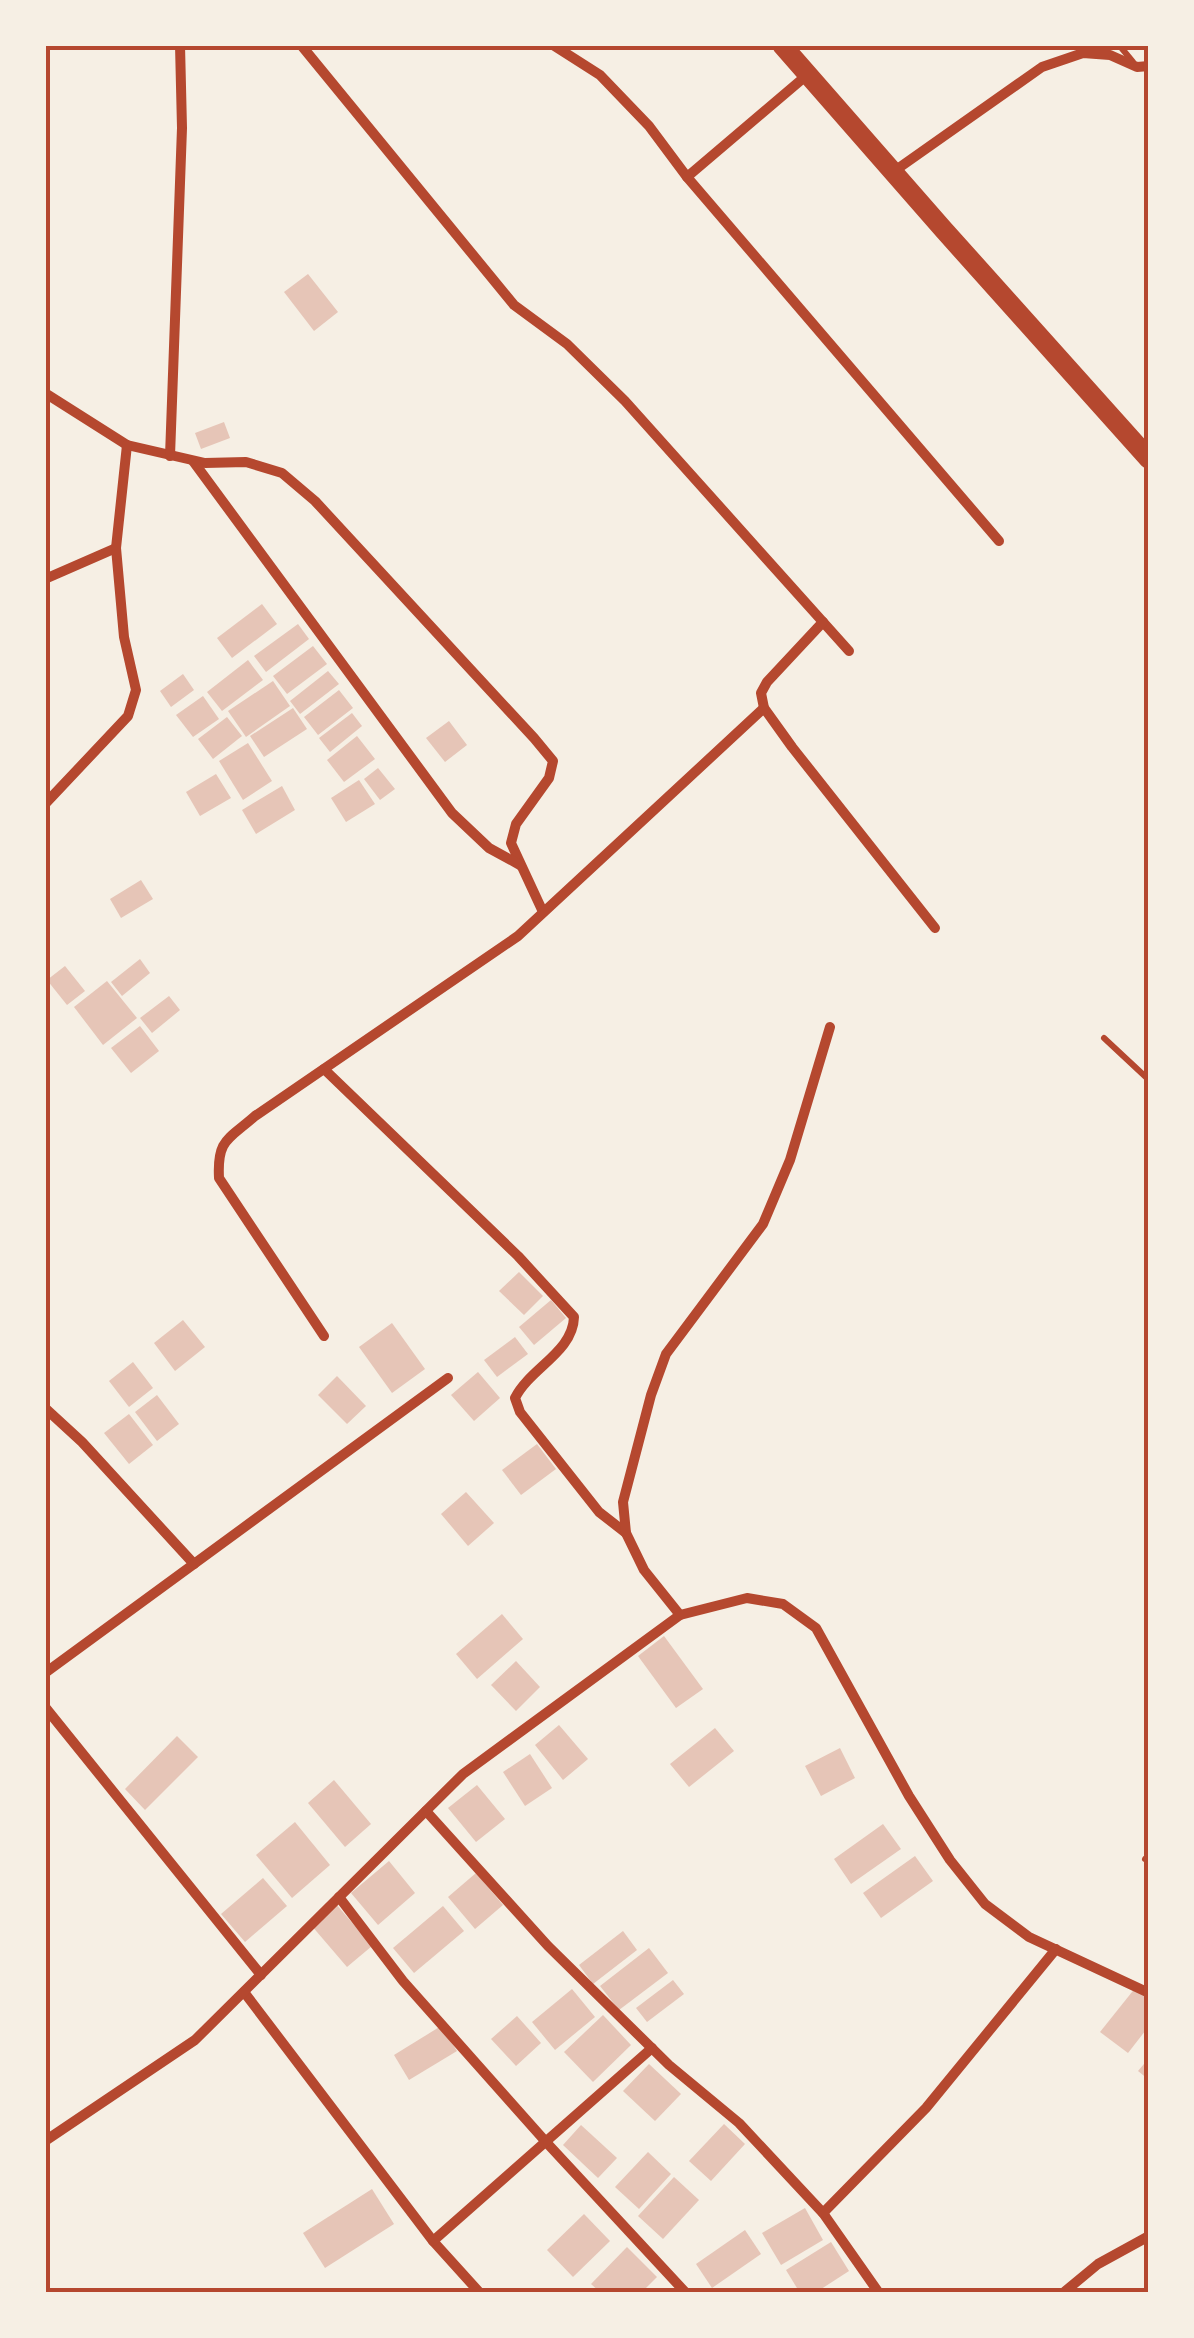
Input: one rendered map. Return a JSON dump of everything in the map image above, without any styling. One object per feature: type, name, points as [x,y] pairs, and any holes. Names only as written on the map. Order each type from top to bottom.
[{"type":"main road","points":[[782,45],[1149,459]]},
{"type":"street","points":[[170,456],[182,128],[180,45]]},
{"type":"street","points":[[301,45],[514,305],[567,344],[625,401],[849,651]]},
{"type":"street","points":[[552,45],[600,75],[649,126],[687,176],[998,541]]},
{"type":"street","points":[[893,172],[1042,67],[1083,53],[1110,55],[1143,66]]},
{"type":"street","points":[[687,176],[808,74]]},
{"type":"street","points":[[45,392],[126,444],[205,463],[246,462],[282,473],[315,501],[552,762],[549,778],[516,824],[511,842],[543,912]]},
{"type":"street","points":[[45,804],[128,716],[136,690],[124,637],[116,548],[126,444]]},
{"type":"street","points":[[192,460],[452,813],[490,848],[522,867]]},
{"type":"street","points":[[45,579],[116,548]]},
{"type":"street","points":[[823,622],[767,682],[762,693],[764,708],[934,928]]},
{"type":"street","points":[[324,1336],[219,1178],[218,1155],[222,1145],[255,1116],[518,936],[764,708]]},
{"type":"street","points":[[680,1615],[644,1570],[626,1532],[623,1502],[651,1394],[666,1354],[764,1224],[790,1160],[830,1027]]},
{"type":"street","points":[[324,1069],[518,1256],[574,1317],[574,1328],[566,1342],[522,1384],[516,1398],[520,1412],[599,1512],[626,1532]]},
{"type":"street","points":[[45,1672],[448,1378]]},
{"type":"street","points":[[45,1408],[82,1442],[194,1564]]},
{"type":"street","points":[[45,2140],[195,2040],[463,1774],[680,1615],[746,1598],[782,1604],[816,1628],[909,1796],[950,1860],[986,1904],[1029,1937],[1149,1993]]},
{"type":"street","points":[[45,1707],[261,1974]]},
{"type":"street","points":[[426,1812],[548,1946],[652,2048],[740,2123],[823,2213],[879,2293]]},
{"type":"street","points":[[339,1898],[402,1982],[686,2293]]},
{"type":"street","points":[[823,2213],[926,2108],[1056,1949]]},
{"type":"street","points":[[244,1992],[433,2242],[480,2293]]},
{"type":"street","points":[[433,2242],[652,2048]]},
{"type":"street","points":[[1064,2293],[1098,2264],[1149,2236]]},
{"type":"lane","points":[[1118,45],[1143,66]]},
{"type":"lane","points":[[1104,1038],[1149,1080]]},
{"type":"building","points":[[308,274],[338,312],[314,331],[284,292]]},
{"type":"building","points":[[224,422],[230,438],[201,449],[195,433]]},
{"type":"building","points":[[262,604],[277,624],[232,658],[217,638]]},
{"type":"building","points":[[298,624],[309,639],[266,672],[254,656]]},
{"type":"building","points":[[313,646],[327,664],[287,694],[273,676]]},
{"type":"building","points":[[248,660],[263,680],[222,711],[207,692]]},
{"type":"building","points":[[328,671],[339,684],[300,714],[290,701]]},
{"type":"building","points":[[183,674],[194,690],[171,707],[160,691]]},
{"type":"building","points":[[273,681],[290,706],[246,737],[228,711]]},
{"type":"building","points":[[339,690],[353,708],[318,735],[304,717]]},
{"type":"building","points":[[203,696],[219,719],[193,737],[176,715]]},
{"type":"building","points":[[293,708],[307,729],[264,757],[250,736]]},
{"type":"building","points":[[352,713],[362,726],[330,752],[319,738]]},
{"type":"building","points":[[227,717],[242,736],[213,759],[198,739]]},
{"type":"building","points":[[449,721],[467,745],[445,762],[426,738]]},
{"type":"building","points":[[357,736],[375,759],[344,782],[327,760]]},
{"type":"building","points":[[248,743],[272,781],[243,800],[219,761]]},
{"type":"building","points":[[378,768],[395,789],[380,800],[364,779]]},
{"type":"building","points":[[216,774],[231,798],[200,816],[186,792]]},
{"type":"building","points":[[359,780],[375,804],[346,822],[331,798]]},
{"type":"building","points":[[282,786],[295,810],[256,834],[242,810]]},
{"type":"building","points":[[141,880],[153,899],[121,918],[110,899]]},
{"type":"building","points":[[140,959],[150,973],[122,996],[111,982]]},
{"type":"building","points":[[65,966],[85,991],[67,1005],[47,980]]},
{"type":"building","points":[[107,981],[137,1018],[103,1045],[74,1007]]},
{"type":"building","points":[[169,996],[180,1010],[152,1033],[140,1018]]},
{"type":"building","points":[[140,1026],[159,1051],[131,1073],[111,1048]]},
{"type":"building","points":[[519,1272],[543,1296],[524,1315],[499,1291]]},
{"type":"building","points":[[551,1300],[566,1318],[534,1345],[519,1327]]},
{"type":"building","points":[[183,1320],[205,1347],[175,1371],[154,1343]]},
{"type":"building","points":[[392,1323],[425,1369],[392,1393],[359,1347]]},
{"type":"building","points":[[515,1337],[528,1354],[497,1377],[484,1360]]},
{"type":"building","points":[[133,1362],[153,1388],[129,1407],[109,1381]]},
{"type":"building","points":[[478,1372],[500,1398],[474,1421],[451,1395]]},
{"type":"building","points":[[337,1376],[366,1406],[347,1424],[318,1395]]},
{"type":"building","points":[[157,1395],[179,1424],[157,1441],[135,1412]]},
{"type":"building","points":[[129,1414],[153,1445],[129,1464],[104,1433]]},
{"type":"building","points":[[537,1444],[556,1469],[521,1495],[502,1470]]},
{"type":"building","points":[[466,1492],[494,1523],[468,1546],[441,1514]]},
{"type":"building","points":[[502,1614],[523,1639],[477,1679],[456,1654]]},
{"type":"building","points":[[664,1636],[703,1689],[676,1708],[638,1656]]},
{"type":"building","points":[[516,1661],[540,1687],[516,1711],[491,1685]]},
{"type":"building","points":[[559,1725],[588,1759],[563,1780],[535,1745]]},
{"type":"building","points":[[715,1728],[734,1751],[689,1787],[670,1764]]},
{"type":"building","points":[[177,1736],[198,1757],[145,1810],[125,1789]]},
{"type":"building","points":[[840,1748],[855,1778],[821,1796],[805,1766]]},
{"type":"building","points":[[530,1754],[552,1788],[525,1806],[503,1772]]},
{"type":"building","points":[[334,1780],[371,1824],[345,1847],[308,1803]]},
{"type":"building","points":[[477,1785],[505,1819],[476,1842],[448,1808]]},
{"type":"building","points":[[295,1822],[330,1865],[292,1898],[256,1855]]},
{"type":"building","points":[[883,1824],[901,1849],[851,1884],[834,1859]]},
{"type":"building","points":[[915,1856],[933,1881],[881,1918],[863,1893]]},
{"type":"building","points":[[389,1861],[415,1893],[378,1925],[351,1893]]},
{"type":"building","points":[[476,1873],[503,1905],[475,1929],[448,1897]]},
{"type":"building","points":[[263,1878],[287,1906],[245,1942],[221,1914]]},
{"type":"building","points":[[336,1904],[372,1946],[347,1967],[311,1925]]},
{"type":"building","points":[[443,1906],[464,1931],[414,1973],[393,1948]]},
{"type":"building","points":[[623,1931],[637,1950],[593,1984],[579,1965]]},
{"type":"building","points":[[649,1948],[668,1973],[619,2010],[600,1986]]},
{"type":"building","points":[[673,1980],[684,1994],[647,2022],[636,2008]]},
{"type":"building","points":[[1136,1987],[1149,1997],[1149,2026],[1128,2053],[1100,2032]]},
{"type":"building","points":[[572,1989],[595,2017],[555,2050],[532,2022]]},
{"type":"building","points":[[603,2015],[631,2045],[593,2082],[564,2052]]},
{"type":"building","points":[[517,2016],[541,2043],[516,2066],[491,2039]]},
{"type":"building","points":[[441,2026],[457,2051],[409,2080],[394,2055]]},
{"type":"building","points":[[1149,2058],[1149,2080],[1138,2071]]},
{"type":"building","points":[[649,2064],[681,2094],[655,2121],[623,2091]]},
{"type":"building","points":[[724,2124],[745,2144],[711,2181],[689,2161]]},
{"type":"building","points":[[581,2125],[617,2158],[598,2178],[563,2145]]},
{"type":"building","points":[[648,2152],[671,2174],[639,2209],[615,2187]]},
{"type":"building","points":[[674,2177],[699,2200],[663,2239],[638,2216]]},
{"type":"building","points":[[372,2189],[394,2224],[325,2268],[303,2233]]},
{"type":"building","points":[[805,2208],[823,2240],[781,2265],[762,2233]]},
{"type":"building","points":[[584,2214],[610,2241],[573,2277],[547,2250]]},
{"type":"building","points":[[745,2230],[761,2254],[712,2288],[696,2264]]},
{"type":"building","points":[[831,2242],[849,2271],[815,2293],[800,2293],[786,2270]]},
{"type":"building","points":[[627,2247],[657,2277],[641,2293],[601,2293],[591,2284]]}]
